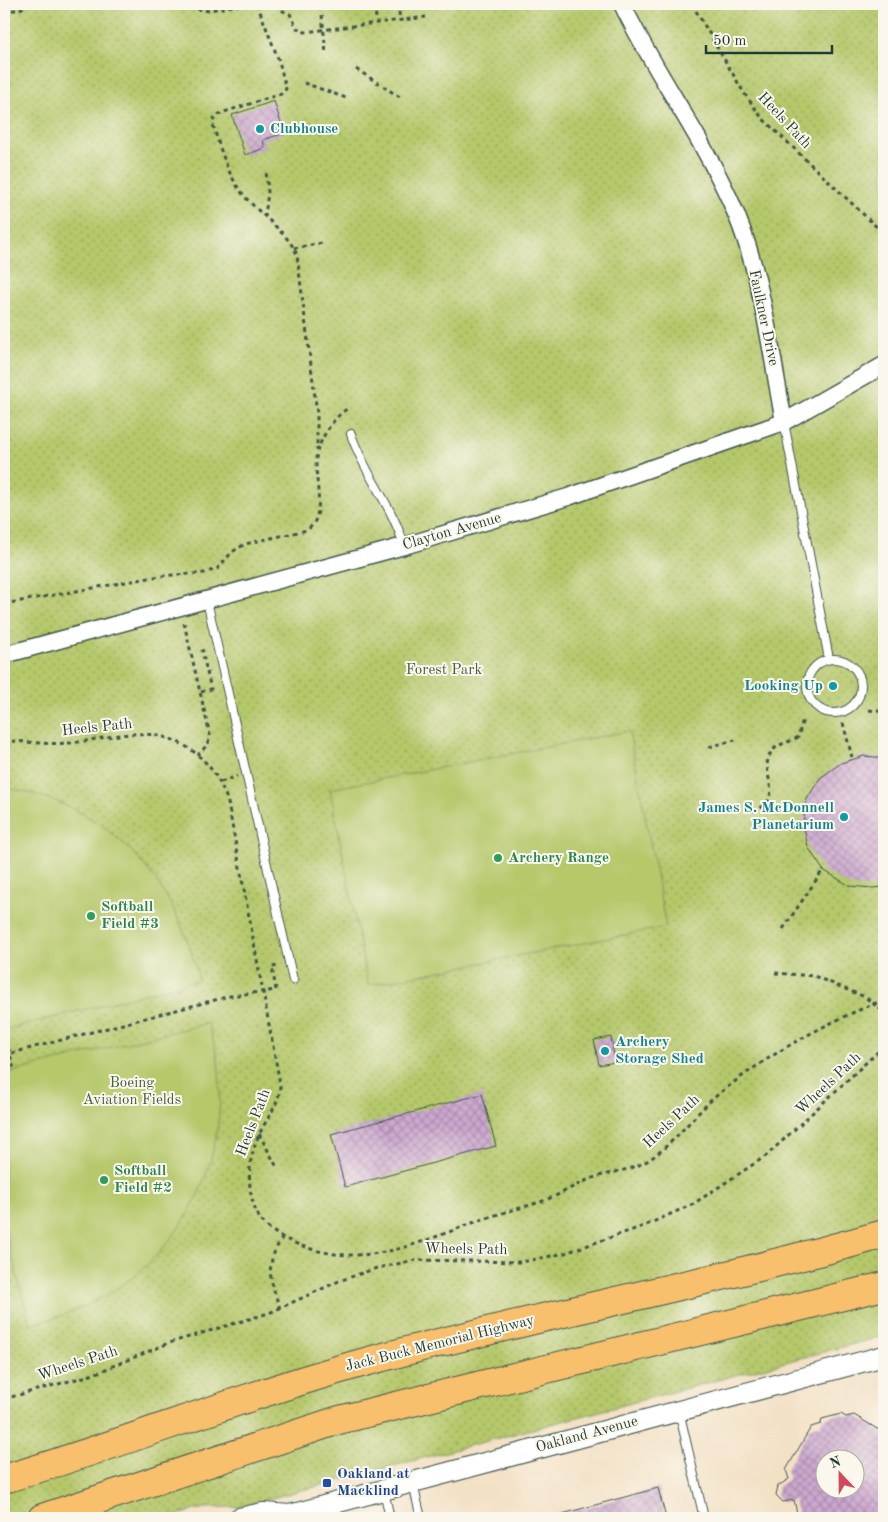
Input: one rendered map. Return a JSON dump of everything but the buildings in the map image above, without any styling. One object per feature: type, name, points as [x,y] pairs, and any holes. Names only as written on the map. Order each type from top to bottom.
[{"type":"highway","name":"Jack Buck Memorial Highway","points":[[4,1479],[95,1451],[240,1401],[376,1359],[716,1278],[884,1234]]},
{"type":"highway","points":[[42,1518],[339,1420],[884,1286]]},
{"type":"street","name":"Faulkner Drive","points":[[622,4],[707,154],[734,210],[756,277],[784,422]]},
{"type":"street","name":"Clayton Avenue","points":[[4,655],[404,546],[568,497],[784,422],[884,365]]},
{"type":"street","name":"Oakland Avenue","points":[[239,1518],[263,1514],[289,1517],[884,1356]]},
{"type":"lane","name":"Faulkner Drive","points":[[784,422],[828,659]]},
{"type":"lane","points":[[351,434],[361,461],[397,523],[404,546]]},
{"type":"lane","points":[[207,600],[293,980]]},
{"type":"lane","points":[[828,659],[847,662],[859,676],[860,694],[856,703],[844,712],[829,713],[822,710],[811,701],[808,694],[808,677],[813,669],[828,659]]},
{"type":"lane","points":[[679,1410],[704,1518]]},
{"type":"lane","points":[[413,1482],[421,1518]]},
{"type":"lane","points":[[384,1490],[390,1518]]},
{"type":"path","points":[[4,10],[18,10],[30,4]]},
{"type":"path","points":[[182,4],[204,11],[245,4]]},
{"type":"path","points":[[4,604],[160,576],[204,573],[217,569],[232,552],[245,544],[307,530],[314,523],[318,509],[317,413],[310,378],[297,255],[294,248],[246,198],[229,173],[212,122],[220,113],[281,94],[286,89],[279,61],[257,4]]},
{"type":"path","points":[[277,4],[281,10],[290,14],[297,28],[301,31],[426,17]]},
{"type":"path","points":[[398,4],[400,20]]},
{"type":"path","name":"Heels Path","points":[[692,4],[744,93],[762,118],[884,234]]},
{"type":"path","points":[[374,6],[377,23]]},
{"type":"path","points":[[322,15],[326,53]]},
{"type":"path","points":[[356,69],[403,99]]},
{"type":"path","points":[[304,83],[346,98]]},
{"type":"path","points":[[265,218],[268,192],[266,171]]},
{"type":"path","points":[[294,248],[322,243]]},
{"type":"path","points":[[318,450],[335,419],[346,409]]},
{"type":"path","points":[[183,617],[210,739],[198,755]]},
{"type":"path","points":[[201,692],[211,689],[202,650],[204,650]]},
{"type":"path","points":[[869,710],[884,712]]},
{"type":"path","points":[[753,811],[762,807],[772,790],[768,769],[770,756],[782,742],[798,737],[803,719]]},
{"type":"path","points":[[843,723],[852,757]]},
{"type":"path","name":"Heels Path","points":[[4,741],[67,743],[146,734],[173,740],[198,755],[217,774],[225,792],[264,992],[280,1090],[276,1105],[259,1134],[250,1162],[252,1196],[259,1218],[282,1238],[305,1248],[332,1255],[385,1253],[424,1242],[493,1215],[540,1202],[593,1178],[635,1166],[646,1161],[666,1146],[700,1110],[756,1068],[810,1035],[884,1000]]},
{"type":"path","points":[[709,747],[735,740]]},
{"type":"path","points":[[783,929],[823,870]]},
{"type":"path","points":[[4,1055],[230,996],[276,990],[272,967],[274,967]]},
{"type":"path","points":[[775,974],[814,976],[859,994],[884,1012]]},
{"type":"path","points":[[4,1033],[14,1069],[4,1071]]},
{"type":"path","name":"Wheels Path","points":[[4,1399],[91,1375],[169,1343],[280,1309],[356,1274],[397,1263],[439,1259],[522,1262],[565,1253],[644,1226],[693,1204],[766,1156],[884,1046]]},
{"type":"path","points":[[259,1134],[278,1169]]},
{"type":"path","points":[[280,1309],[269,1271],[271,1258],[282,1238]]},
{"type":"green space","name":"Forest Park","points":[[4,4],[884,4],[884,1336],[238,1507],[204,1508],[166,1518],[4,1518]]},
{"type":"green space","name":"Archery Range","points":[[629,731],[666,927],[368,985],[330,789]]},
{"type":"green space","name":"Softball Field #3","points":[[4,788],[42,796],[76,810],[106,829],[133,852],[155,879],[174,910],[188,944],[199,980],[4,1030]]},
{"type":"green space","name":"Softball Field #2","points":[[208,1023],[219,1071],[219,1116],[211,1159],[196,1199],[174,1235],[146,1266],[112,1291],[74,1311],[30,1324],[4,1226],[4,1074]]},
{"type":"place","name":"Clubhouse","points":[[260,129]]},
{"type":"place","name":"Looking Up","points":[[833,686]]},
{"type":"place","name":"James S. McDonnell Planetarium","points":[[844,817]]},
{"type":"place","name":"Archery Range","points":[[498,858]]},
{"type":"place","name":"Softball Field #3","points":[[91,916]]},
{"type":"place","name":"Archery Storage Shed","points":[[605,1051]]},
{"type":"place","name":"Softball Field #2","points":[[104,1180]]},
{"type":"place","name":"Oakland at Macklind","points":[[327,1483]]},
{"type":"park label","name":"Boeing Aviation Fields","points":[[132,1092]]}]
